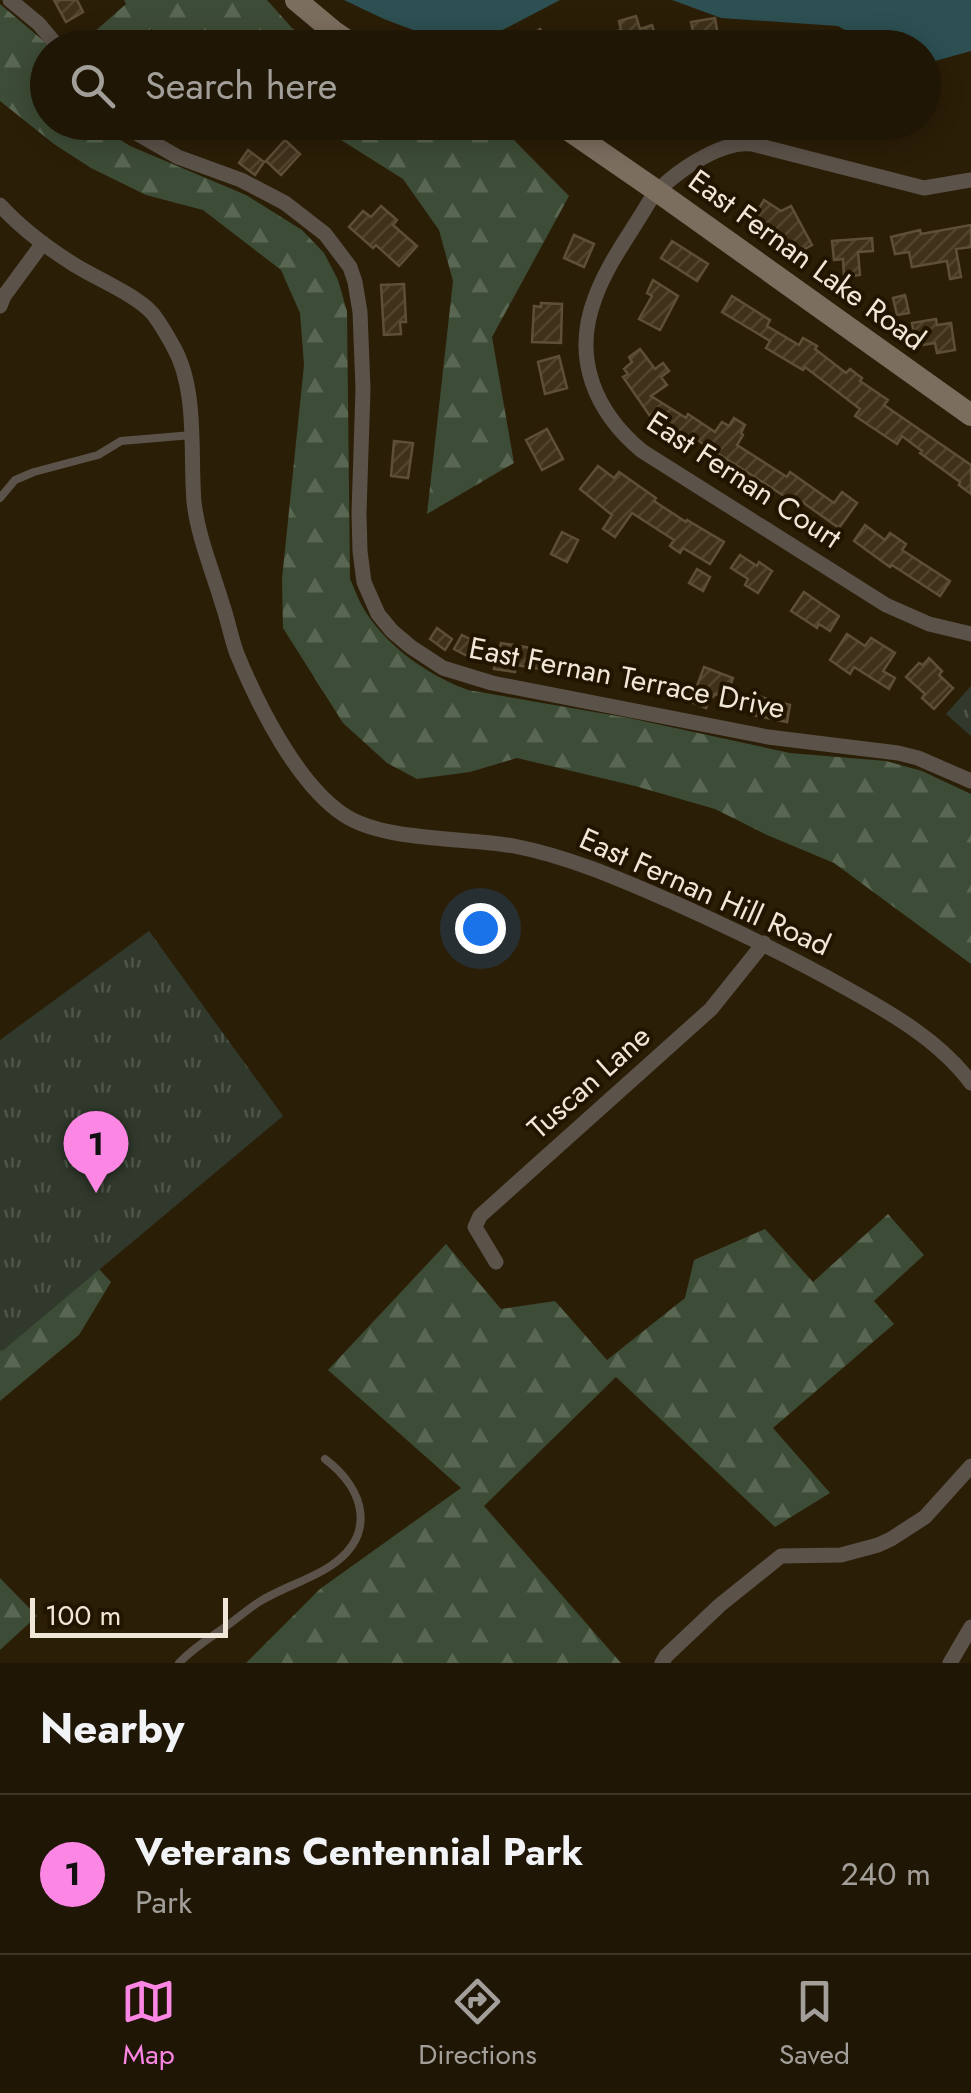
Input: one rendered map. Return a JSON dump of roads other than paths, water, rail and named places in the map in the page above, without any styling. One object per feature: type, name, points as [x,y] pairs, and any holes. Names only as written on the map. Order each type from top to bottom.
[{"type":"street","points":[[10,0],[45,30]]},
{"type":"street","points":[[296,0],[332,30]]},
{"type":"street","name":"East Fernan Terrace Drive","points":[[149,140],[285,203],[325,234],[350,267],[360,312],[362,351],[364,420],[359,513],[364,582],[378,614],[426,659],[492,684],[768,736],[898,753],[971,780]]},
{"type":"street","name":"East Fernan Lake Road","points":[[583,140],[971,414]]},
{"type":"street","points":[[657,190],[689,167],[741,142],[924,188],[971,180]]},
{"type":"street","name":"East Fernan Court","points":[[657,190],[602,281],[592,306],[586,346],[588,370],[606,413],[642,451],[874,598],[929,624],[971,634]]},
{"type":"street","name":"East Fernan Hill Road","points":[[0,205],[72,264],[151,312],[176,350],[187,389],[194,505],[205,555],[236,652],[291,758],[330,804],[371,826],[512,846],[600,871],[764,943],[890,1013],[957,1063],[971,1083]]},
{"type":"street","points":[[0,306],[44,243]]},
{"type":"street","name":"Tuscan Lane","points":[[496,1262],[475,1227],[480,1216],[711,1009],[764,943]]},
{"type":"street","points":[[662,1663],[720,1605],[780,1556],[828,1556],[878,1546],[925,1517],[971,1466]]},
{"type":"street","points":[[950,1663],[971,1627]]},
{"type":"lane","points":[[0,498],[15,480],[98,454],[121,441],[192,436]]},
{"type":"lane","points":[[179,1663],[198,1644],[260,1602],[323,1570],[346,1552],[362,1516],[361,1505],[336,1468],[325,1460]]},
{"type":"water","points":[[344,0],[560,0],[503,30],[413,30]]},
{"type":"water","points":[[672,0],[971,0],[971,51],[941,59],[941,30],[845,30],[838,26],[721,18]]},
{"type":"place","name":"Veterans Centennial Park","points":[[96,1193]]}]
